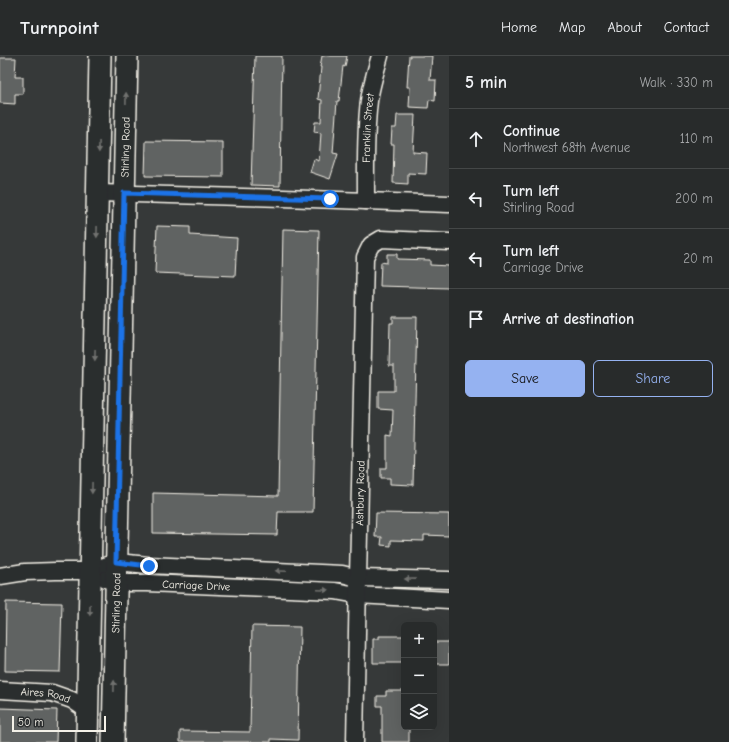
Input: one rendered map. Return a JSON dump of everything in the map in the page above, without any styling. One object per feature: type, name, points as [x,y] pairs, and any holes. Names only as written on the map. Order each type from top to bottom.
[{"type":"main road","points":[[88,742],[100,56]]},
{"type":"main road","name":"Stirling Road","points":[[113,742],[127,56]]},
{"type":"street","name":"Franklin Street","points":[[366,201],[369,100],[380,56]]},
{"type":"street","points":[[98,192],[449,204]]},
{"type":"street","name":"Ashbury Road","points":[[355,742],[365,257],[371,245],[381,239],[449,242]]},
{"type":"street","name":"Carriage Drive","points":[[90,571],[116,562],[149,566],[342,574],[358,578],[449,580]]},
{"type":"street","points":[[170,584],[171,566]]},
{"type":"street","points":[[0,576],[25,572],[90,571]]},
{"type":"street","name":"Carriage Drive","points":[[90,571],[116,583],[336,591],[357,595],[449,600]]},
{"type":"street","name":"Aires Road","points":[[0,690],[52,693],[72,700],[88,711]]},
{"type":"building","points":[[255,56],[282,56],[280,186],[251,185]]},
{"type":"building","points":[[322,56],[347,56],[345,67],[343,66],[339,101],[337,101],[333,153],[338,154],[330,179],[310,172],[314,159],[319,161],[321,133],[314,132],[315,122],[321,122],[322,100],[318,99]]},
{"type":"building","points":[[409,56],[432,56],[430,80],[436,80],[435,101],[429,100],[428,108],[409,107],[410,87],[407,87]]},
{"type":"building","points":[[0,58],[16,58],[15,77],[23,77],[23,94],[15,94],[15,104],[0,103]]},
{"type":"building","points":[[397,115],[415,115],[413,152],[427,153],[426,174],[408,173],[408,184],[393,183],[394,144],[391,144],[392,128],[396,128]]},
{"type":"building","points":[[146,141],[223,142],[223,177],[145,176]]},
{"type":"building","points":[[157,226],[190,227],[190,235],[237,238],[235,276],[155,273]]},
{"type":"building","points":[[283,229],[319,230],[313,512],[278,512],[277,535],[153,533],[153,493],[278,496]]},
{"type":"building","points":[[387,254],[397,254],[397,259],[430,260],[430,265],[449,266],[449,288],[380,286],[381,262],[387,263]]},
{"type":"building","points":[[393,317],[417,317],[413,485],[390,484],[390,478],[381,478],[381,468],[387,468],[387,435],[392,436],[393,410],[378,409],[378,391],[394,391],[394,366],[389,366],[390,323],[393,323]]},
{"type":"building","points":[[376,513],[449,514],[449,536],[424,535],[424,541],[391,540],[391,546],[381,545],[382,537],[375,537]]},
{"type":"building","points":[[6,602],[62,603],[60,672],[5,671]]},
{"type":"building","points":[[252,626],[300,627],[298,740],[271,739],[271,742],[180,742],[180,731],[250,732]]},
{"type":"building","points":[[379,636],[401,636],[401,663],[373,663],[373,639],[379,639]]},
{"type":"building","points":[[437,642],[449,642],[449,664],[437,664]]},
{"type":"building","points":[[386,691],[401,691],[401,730],[409,730],[409,742],[382,742],[382,706],[377,706],[377,696],[386,696]]},
{"type":"building","points":[[0,708],[57,710],[56,742],[0,742]]},
{"type":"route","points":[[149,566],[116,562],[124,193],[330,199]]}]
